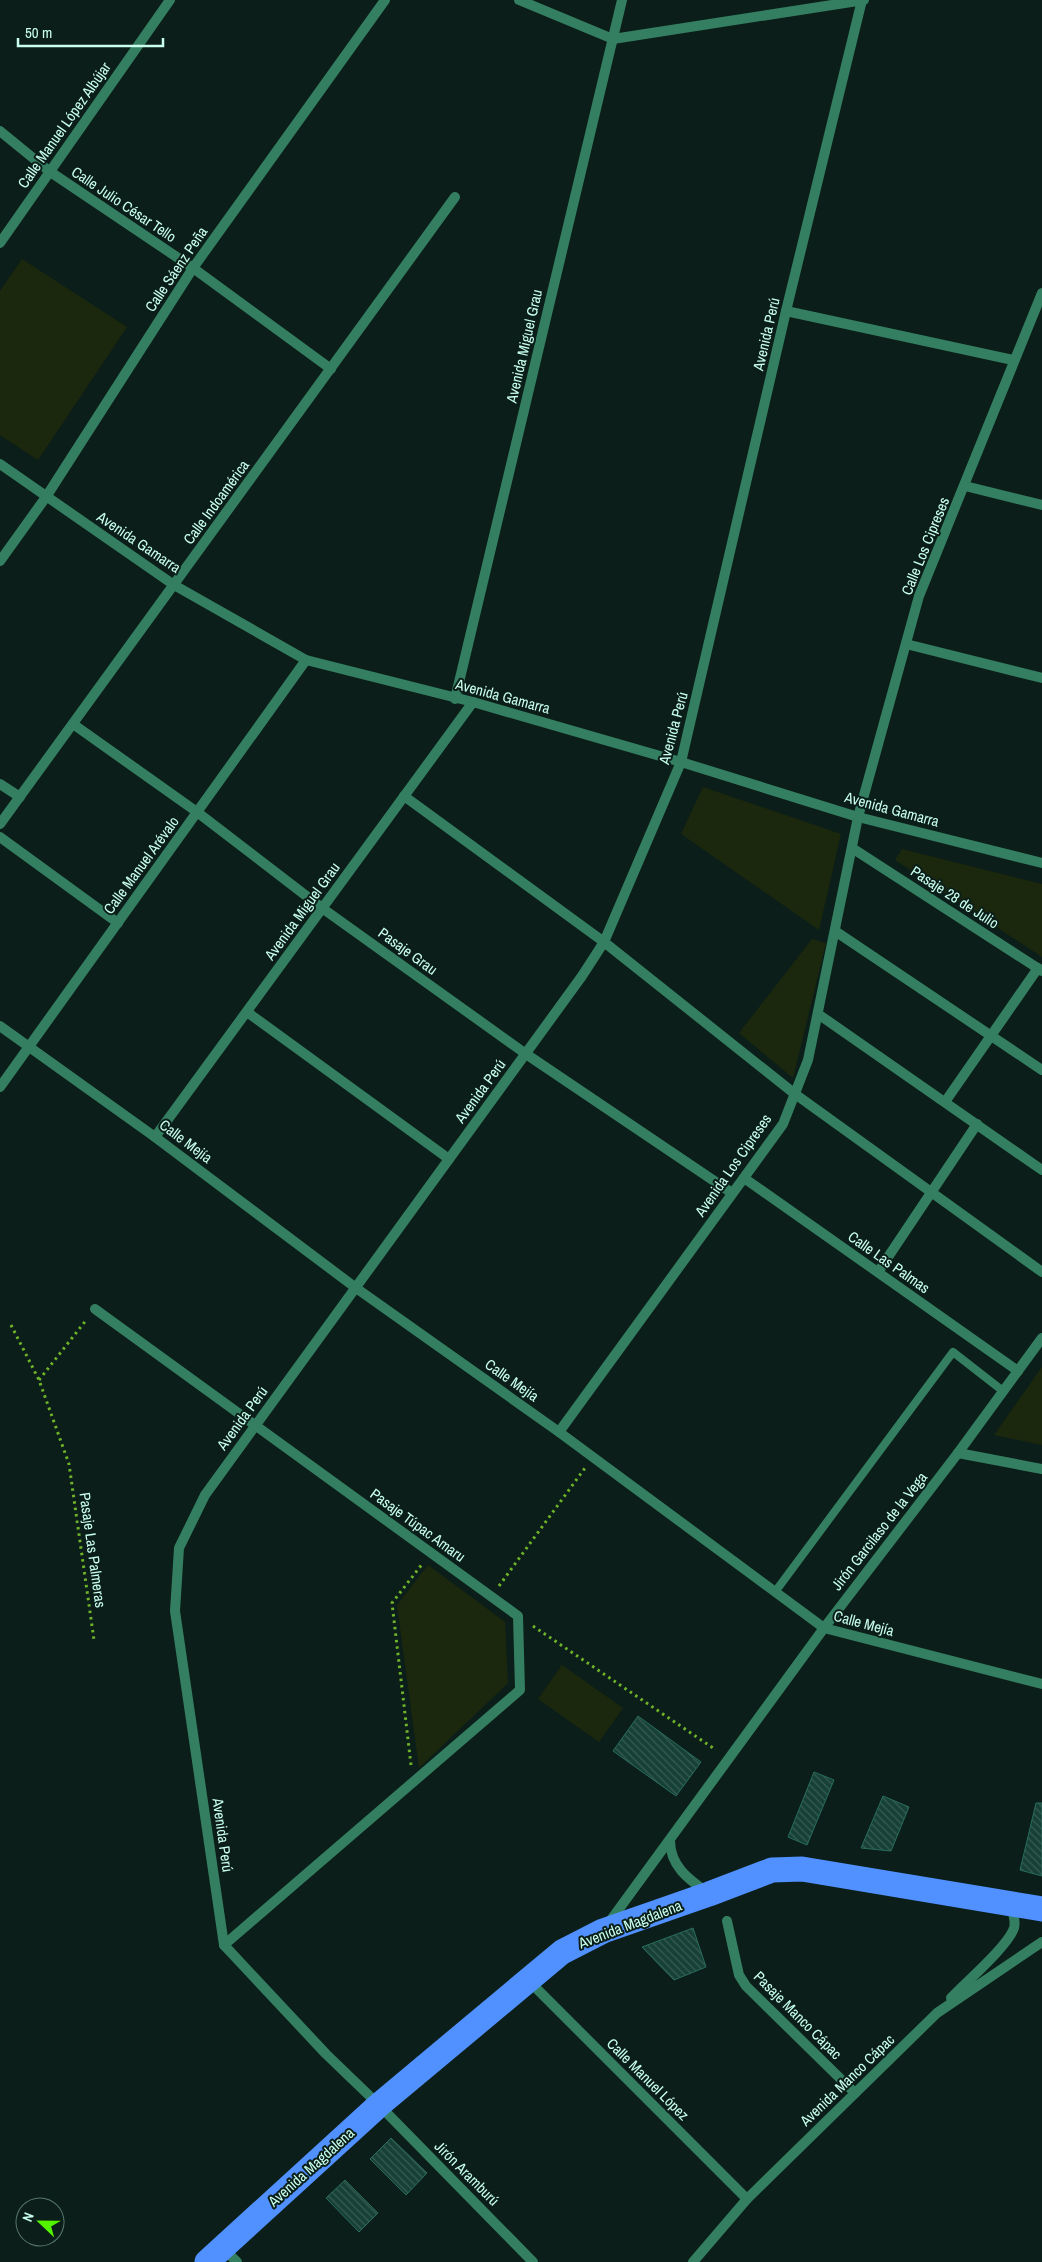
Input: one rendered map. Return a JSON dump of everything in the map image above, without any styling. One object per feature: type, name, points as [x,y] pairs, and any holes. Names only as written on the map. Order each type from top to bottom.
[{"type":"highway","name":"Avenida Magdalena","points":[[222,2257],[379,2105],[562,1952],[603,1931],[772,1870],[802,1869],[1042,1909]]},
{"type":"street","name":"Calle Manuel López Albújar","points":[[0,243],[170,0]]},
{"type":"street","name":"Calle Sáenz Peña","points":[[0,561],[46,497],[193,268],[385,0]]},
{"type":"street","points":[[519,0],[613,39],[863,0]]},
{"type":"street","name":"Avenida Miguel Grau","points":[[455,699],[622,0]]},
{"type":"street","name":"Avenida Perú","points":[[224,1945],[175,1611],[179,1548],[205,1495],[526,1054],[604,942],[681,762],[786,311],[863,0]]},
{"type":"street","name":"Calle Julio César Tello","points":[[0,131],[49,171],[193,268],[331,369]]},
{"type":"street","name":"Calle Indoamérica","points":[[0,824],[455,198]]},
{"type":"street","name":"Calle Los Cipreses","points":[[858,818],[919,596],[965,486],[1013,360],[1042,293]]},
{"type":"street","points":[[786,311],[1013,360]]},
{"type":"street","name":"Avenida Gamarra","points":[[0,464],[174,585],[306,660],[473,702],[681,762],[858,818],[1042,863]]},
{"type":"street","points":[[965,486],[1042,504]]},
{"type":"street","points":[[906,644],[1042,678]]},
{"type":"street","name":"Calle Manuel Arévalo","points":[[0,1087],[306,660]]},
{"type":"street","name":"Avenida Miguel Grau","points":[[155,1137],[473,702]]},
{"type":"street","name":"Pasaje Grau","points":[[73,724],[197,812],[322,908],[526,1054],[732,1194]]},
{"type":"street","points":[[0,784],[20,797]]},
{"type":"street","points":[[404,796],[604,942],[795,1094],[1042,1272]]},
{"type":"street","name":"Avenida Los Cipreses","points":[[559,1432],[783,1124],[808,1060],[858,818]]},
{"type":"street","points":[[0,837],[118,923]]},
{"type":"street","name":"Pasaje 28 de Julio","points":[[852,848],[1040,970]]},
{"type":"street","points":[[835,931],[1042,1070]]},
{"type":"street","points":[[945,1102],[1040,970]]},
{"type":"street","points":[[247,1012],[449,1159]]},
{"type":"street","points":[[818,1014],[1042,1170]]},
{"type":"street","name":"Calle Mejía","points":[[0,1026],[155,1137],[356,1288],[559,1432],[824,1628],[1042,1684]]},
{"type":"street","points":[[878,1272],[977,1124]]},
{"type":"street","name":"Calle Las Palmas","points":[[744,1178],[1018,1370]]},
{"type":"street","name":"Pasaje Túpac Amaru","points":[[95,1309],[518,1616]]},
{"type":"street","name":"Jirón Garcilaso de la Vega","points":[[603,1931],[824,1628],[958,1453],[1042,1338]]},
{"type":"street","points":[[958,1453],[1042,1469]]},
{"type":"street","points":[[379,2105],[326,2054],[224,1945],[520,1690],[518,1616]]},
{"type":"street","points":[[670,1840],[672,1858],[678,1868],[709,1894]]},
{"type":"street","points":[[937,2013],[1008,1939],[1014,1926],[1014,1916],[1009,1905]]},
{"type":"street","name":"Pasaje Manco Cápac","points":[[727,1921],[739,1975],[746,1986],[856,2093]]},
{"type":"street","name":"Avenida Manco Cápac","points":[[693,2262],[747,2199],[937,2013],[1042,1942]]},
{"type":"street","name":"Calle Manuel López","points":[[528,1980],[747,2199]]},
{"type":"street","name":"Jirón Aramburú","points":[[379,2105],[533,2262]]},
{"type":"lane","points":[[775,1592],[953,1352],[1003,1391]]},
{"type":"path","points":[[39,1380],[95,1309]]},
{"type":"path","name":"Pasaje Las Palmeras","points":[[11,1325],[39,1380],[69,1464],[94,1640]]},
{"type":"path","points":[[492,1597],[593,1457]]},
{"type":"path","points":[[413,1782],[392,1603],[432,1553]]},
{"type":"path","points":[[518,1616],[728,1758]]},
{"type":"green space","points":[[22,259],[127,327],[38,460],[0,435],[0,291]]},
{"type":"green space","points":[[703,787],[841,834],[819,930],[681,834]]},
{"type":"green space","points":[[902,849],[1042,884],[1042,957],[895,860]]},
{"type":"green space","points":[[812,939],[826,943],[793,1078],[739,1033]]},
{"type":"green space","points":[[1042,1367],[1042,1445],[994,1435]]},
{"type":"green space","points":[[428,1565],[505,1622],[508,1683],[419,1768],[397,1605]]},
{"type":"green space","points":[[562,1665],[623,1708],[599,1742],[538,1699]]},
{"type":"building","points":[[638,1716],[701,1762],[676,1796],[613,1751]]},
{"type":"building","points":[[814,1772],[834,1780],[807,1845],[788,1837]]},
{"type":"building","points":[[883,1796],[909,1807],[891,1851],[861,1848]]},
{"type":"building","points":[[1036,1803],[1042,1803],[1042,1876],[1020,1870]]},
{"type":"building","points":[[693,1928],[706,1967],[674,1980],[642,1947]]},
{"type":"building","points":[[391,2138],[427,2173],[406,2195],[370,2159]]},
{"type":"building","points":[[345,2180],[378,2213],[359,2232],[326,2198]]}]
